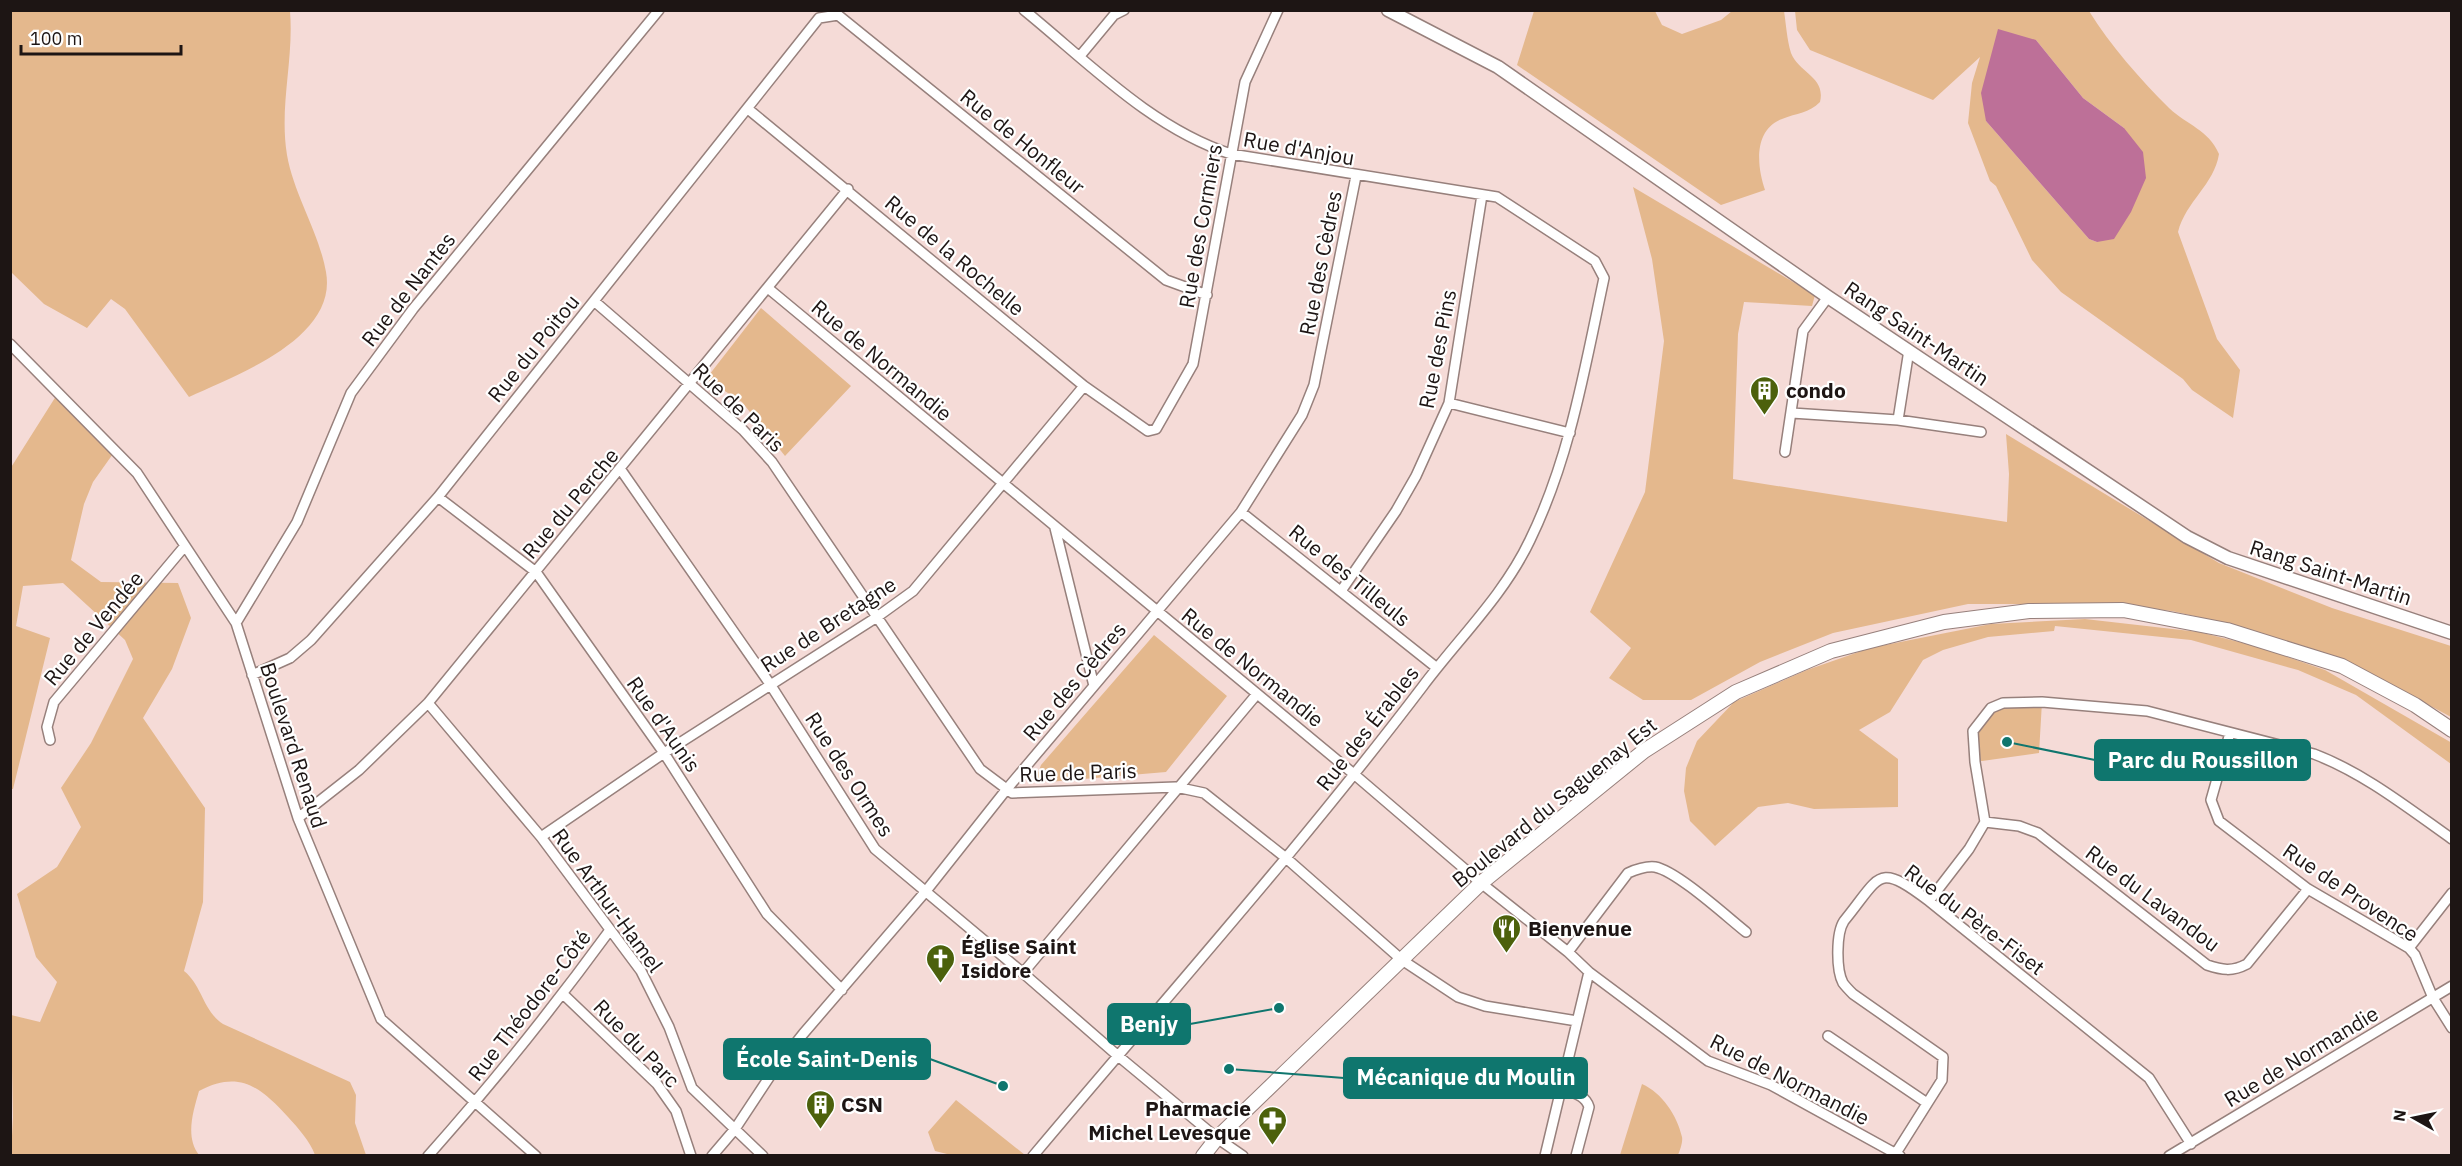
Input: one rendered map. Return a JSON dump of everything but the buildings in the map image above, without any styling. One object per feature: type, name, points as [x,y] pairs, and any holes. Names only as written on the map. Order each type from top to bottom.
[{"type":"main road","name":"Boulevard du Saguenay Est","points":[[1203,1155],[1217,1138],[1481,883],[1644,751],[1736,692],[1831,651],[1944,622],[2029,611],[2123,610],[2228,630],[2342,666],[2415,705],[2451,730]]},
{"type":"street","name":"Rue de Nantes","points":[[236,623],[297,522],[351,393],[413,309],[659,10]]},
{"type":"street","name":"Rue d'Anjou","points":[[1024,10],[1141,106],[1189,137],[1231,154],[1497,197],[1516,207],[1594,261]]},
{"type":"street","points":[[1080,56],[1114,13],[1124,10]]},
{"type":"street","name":"Rue des Cormiers","points":[[1142,426],[1148,431],[1156,429],[1193,364],[1245,82],[1278,10]]},
{"type":"street","name":"Rang Saint-Martin","points":[[1388,10],[1498,67],[1828,297],[2187,537],[2228,558],[2451,633]]},
{"type":"street","name":"Rue de Honfleur","points":[[819,18],[838,15],[1166,280],[1207,295]]},
{"type":"street","name":"Rue du Poitou","points":[[252,675],[290,658],[311,640],[438,497],[819,18]]},
{"type":"street","name":"Rue de la Rochelle","points":[[748,108],[1084,386],[1142,426]]},
{"type":"street","name":"Rue des Cèdres","points":[[712,1155],[735,1129],[772,1073],[926,891],[1006,790],[1241,512],[1302,415],[1314,385],[1356,176]]},
{"type":"street","name":"Rue du Perche","points":[[298,818],[359,770],[428,702],[621,470],[848,189]]},
{"type":"street","name":"Rue des Pins","points":[[1341,591],[1411,485],[1449,403],[1482,195]]},
{"type":"street","name":"Rue des Érables","points":[[1033,1155],[1355,775],[1437,668],[1508,582],[1531,539],[1570,433],[1604,278],[1594,261]]},
{"type":"street","name":"Rue de Normandie","points":[[769,289],[1355,775],[1481,883],[1568,952],[1589,972],[1708,1061],[1771,1085],[1898,1154]]},
{"type":"street","points":[[1785,452],[1803,331],[1828,297]]},
{"type":"street","name":"Rue de Paris","points":[[594,301],[743,430],[772,462],[980,769],[1006,790],[1012,793],[1176,787],[1204,793],[1286,858],[1402,960],[1458,997],[1485,1006],[1577,1021]]},
{"type":"street","name":"Boulevard Renaud","points":[[10,344],[137,473],[236,623],[298,818],[381,1019],[536,1155]]},
{"type":"street","points":[[1898,420],[1909,350]]},
{"type":"street","name":"Rue de Bretagne","points":[[541,837],[664,753],[877,617],[913,591],[1084,386]]},
{"type":"street","points":[[1449,403],[1570,433]]},
{"type":"street","points":[[1792,413],[1898,420],[1981,432]]},
{"type":"street","name":"Rue des Ormes","points":[[621,470],[770,684],[875,849],[1117,1055],[1217,1138],[1243,1155]]},
{"type":"street","name":"Rue d'Aunis","points":[[438,497],[536,572],[664,753],[767,914],[842,990]]},
{"type":"street","name":"Rue des Tilleuls","points":[[1241,512],[1437,668]]},
{"type":"street","points":[[1055,528],[1094,686]]},
{"type":"street","name":"Rue de Vendée","points":[[50,740],[47,727],[54,702],[184,547]]},
{"type":"street","points":[[1023,973],[1176,787],[1257,694]]},
{"type":"street","name":"Rue Arthur-Hamel","points":[[428,702],[541,837],[641,971],[669,1027],[692,1089],[763,1155]]},
{"type":"street","points":[[1929,901],[1969,849],[1984,822],[1975,762],[1974,731],[1991,708],[2003,704],[2042,702],[2147,711],[2335,762],[2396,800],[2451,839]]},
{"type":"street","name":"Rue de Provence","points":[[2230,733],[2211,800],[2219,821],[2308,889],[2409,948],[2415,955],[2433,998],[2451,1028]]},
{"type":"street","name":"Rue du Lavandou","points":[[1984,822],[2019,826],[2038,833],[2206,965],[2219,969],[2234,971],[2247,964],[2308,889]]},
{"type":"street","points":[[1568,952],[1628,873],[1640,868],[1656,867],[1671,874],[1746,932]]},
{"type":"street","name":"Rue du Père-Fiset","points":[[1898,1154],[1941,1080],[1943,1057],[1853,994],[1842,981],[1837,945],[1840,927],[1878,879],[1890,876],[1900,879],[1929,901],[2149,1078],[2191,1144]]},
{"type":"street","points":[[2409,948],[2451,893]]},
{"type":"street","name":"Rue Théodore-Côté","points":[[428,1155],[476,1102],[563,994],[610,930]]},
{"type":"street","points":[[1545,1155],[1589,972]]},
{"type":"street","name":"Rue de Normandie","points":[[2169,1155],[2191,1144],[2451,986]]},
{"type":"street","name":"Rue du Parc","points":[[563,994],[657,1084],[676,1110],[691,1155]]},
{"type":"street","points":[[1828,1036],[1927,1103]]},
{"type":"street","points":[[1561,1089],[1580,1095],[1587,1101],[1589,1107],[1576,1155]]},
{"type":"shaded area","points":[[10,11],[290,11],[290,47],[285,101],[287,155],[295,185],[323,257],[326,272],[326,295],[316,316],[301,335],[257,365],[189,397],[125,309],[111,299],[87,328],[44,304],[11,272]]},
{"type":"shaded area","points":[[1534,11],[1655,11],[1662,25],[1682,34],[1721,20],[1732,11],[1784,11],[1791,53],[1800,66],[1816,81],[1821,94],[1820,102],[1807,111],[1773,124],[1766,132],[1762,140],[1759,160],[1765,190],[1721,205],[1517,65]]},
{"type":"shaded area","points":[[1795,11],[2089,11],[2116,49],[2147,85],[2176,114],[2203,133],[2219,154],[2212,175],[2187,211],[2178,232],[2217,339],[2240,370],[2233,418],[2192,390],[2183,379],[2061,292],[2032,260],[1996,186],[1990,181],[1968,123],[1972,83],[1980,57],[1933,100],[1810,50],[1797,30]],"holes":[[[2036,40],[2083,98],[2124,128],[2097,242],[2089,239],[1986,121]]]},
{"type":"shaded area","points":[[1998,29],[2036,40],[2083,98],[2124,128],[2143,152],[2146,178],[2131,212],[2114,239],[2097,242],[2089,239],[1986,121],[1981,93]]},
{"type":"shaded area","points":[[1633,187],[1815,295],[1812,306],[1744,302],[1738,334],[1733,479],[2007,522],[2009,474],[2006,434],[2219,563],[2332,608],[2451,646],[2451,717],[2371,674],[2303,646],[2238,626],[2172,611],[2104,604],[1968,604],[1833,633],[1760,662],[1691,700],[1643,700],[1609,678],[1631,648],[1590,612],[1645,492],[1664,341],[1652,259]]},
{"type":"shaded area","points":[[761,308],[851,386],[785,456],[742,402],[706,379]]},
{"type":"shaded area","points":[[58,393],[115,451],[93,482],[84,504],[71,560],[101,582],[178,583],[191,618],[172,669],[143,718],[205,808],[203,902],[184,971],[195,983],[216,1019],[223,1024],[350,1082],[356,1095],[355,1123],[366,1155],[315,1155],[300,1130],[259,1090],[238,1082],[226,1082],[199,1091],[191,1132],[199,1155],[11,1155],[13,1117],[11,1015],[40,1022],[57,982],[36,957],[17,894],[57,867],[81,827],[61,788],[91,743],[133,659],[125,640],[63,583],[23,586],[16,626],[50,638],[13,789],[11,789],[10,469]]},
{"type":"shaded area","points":[[2085,619],[2199,632],[2259,647],[2325,670],[2452,743],[2451,764],[2356,695],[2298,670],[2191,640],[2055,626],[2054,631],[1988,637],[1943,650],[1923,660],[1890,712],[1859,730],[1898,759],[1898,807],[1814,809],[1788,803],[1758,807],[1715,846],[1690,821],[1684,791],[1686,768],[1697,741],[1734,702],[1807,670],[1870,648],[1991,624]]},
{"type":"shaded area","points":[[1154,635],[1227,696],[1166,772],[1048,782],[1036,778],[1041,765]]},
{"type":"shaded area","points":[[2042,702],[2039,753],[1975,762],[1973,731],[1991,708]]},
{"type":"shaded area","points":[[1642,1084],[1662,1099],[1676,1121],[1682,1139],[1678,1155],[1620,1155]]},
{"type":"shaded area","points":[[956,1100],[1025,1155],[951,1155],[935,1151],[928,1132]]},
{"type":"place","name":"condo","points":[[1765,416]]},
{"type":"place","name":"Parc du Roussillon","points":[[2007,742]]},
{"type":"place","name":"Bienvenue","points":[[1507,954]]},
{"type":"place","name":"Église Saint Isidore","points":[[940,984]]},
{"type":"place","name":"Benjy","points":[[1279,1008]]},
{"type":"place","name":"Mécanique du Moulin","points":[[1229,1069]]},
{"type":"place","name":"École Saint-Denis","points":[[1003,1086]]},
{"type":"place","name":"CSN","points":[[820,1130]]},
{"type":"place","name":"Pharmacie Michel Levesque","points":[[1272,1146]]}]
